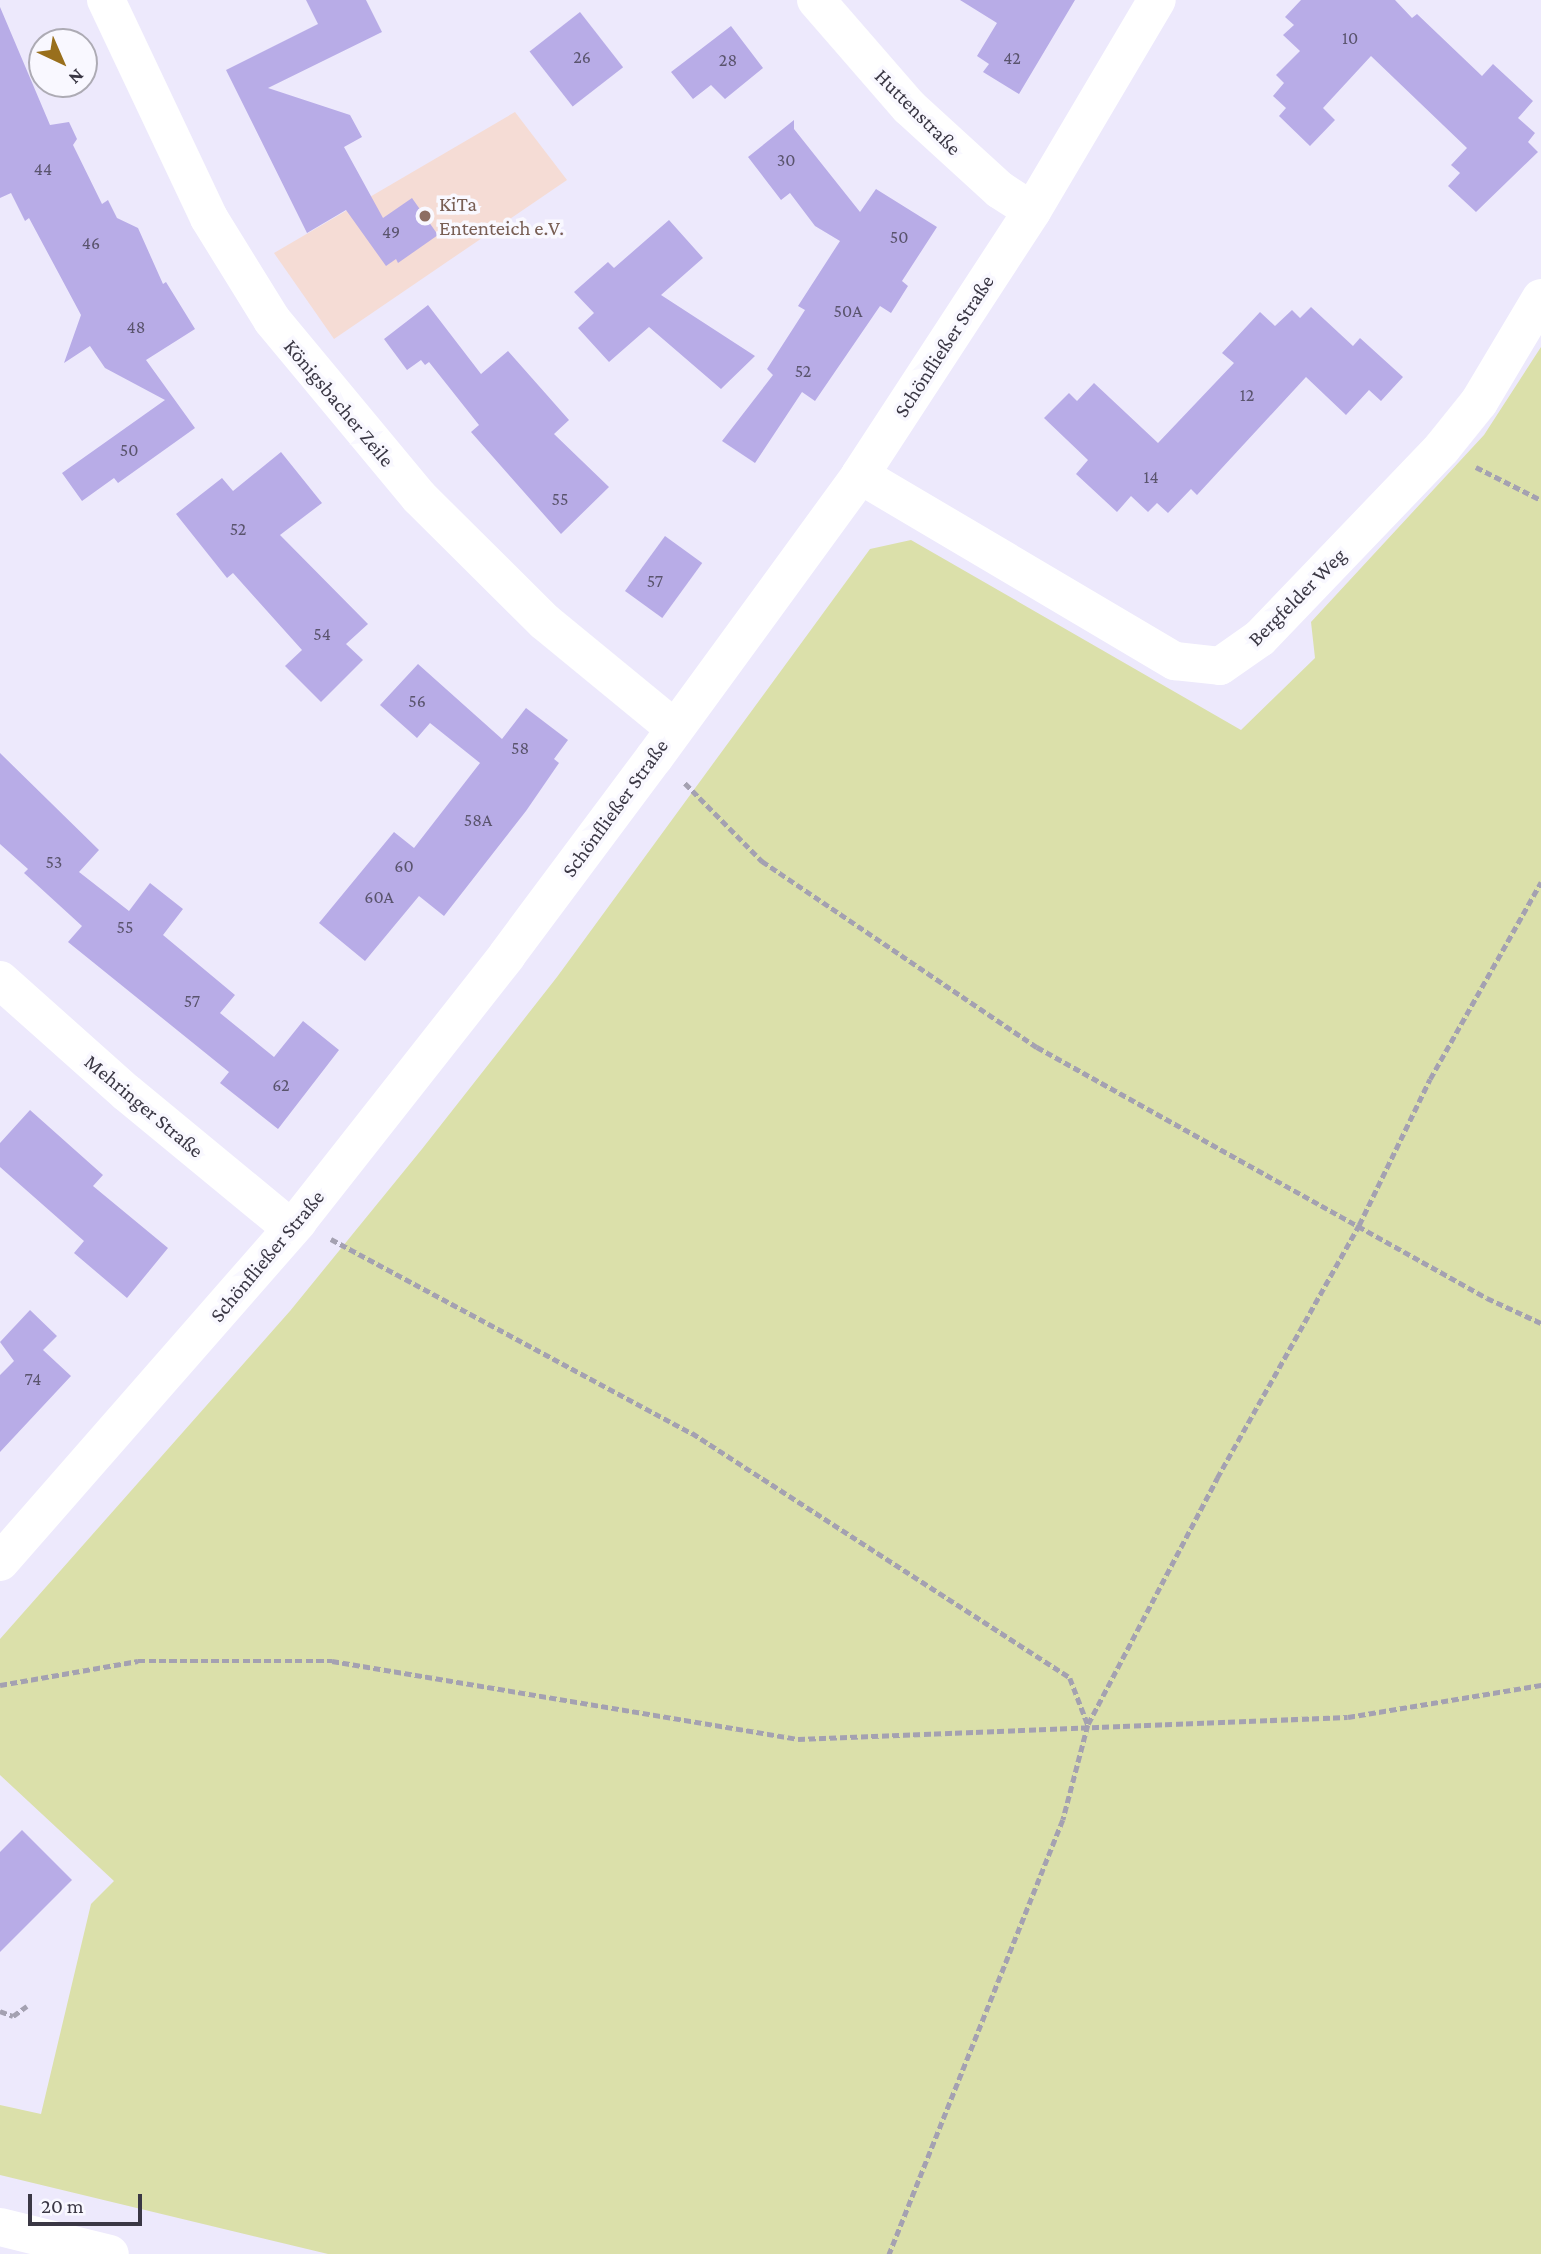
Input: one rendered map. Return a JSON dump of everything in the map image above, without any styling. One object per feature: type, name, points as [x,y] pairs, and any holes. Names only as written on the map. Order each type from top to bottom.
[{"type":"street","name":"Königsbacher Zeile","points":[[106,0],[209,218],[272,320],[419,498],[664,743]]},
{"type":"street","name":"Huttenstraße","points":[[816,0],[909,107],[1000,190],[1032,211]]},
{"type":"street","name":"Schönfließer Straße","points":[[0,1562],[175,1367],[295,1224],[664,743],[860,475],[1032,211],[1157,0]]},
{"type":"street","name":"Bergfelder Weg","points":[[860,475],[1175,661],[1220,666],[1261,638],[1441,448],[1479,402],[1541,298]]},
{"type":"street","name":"Mehringer Straße","points":[[0,980],[127,1093],[295,1224]]},
{"type":"street","points":[[0,2227],[110,2254]]},
{"type":"path","points":[[1441,448],[1541,500]]},
{"type":"path","points":[[664,743],[721,816],[762,861],[1037,1047],[1487,1298],[1541,1323]]},
{"type":"path","points":[[889,2254],[1063,1820],[1088,1725],[1217,1478],[1359,1225],[1430,1079],[1541,882]]},
{"type":"path","points":[[295,1224],[692,1433],[1070,1678],[1088,1725]]},
{"type":"path","points":[[0,1685],[138,1661],[332,1661],[798,1739],[1088,1725],[1348,1717],[1541,1685]]},
{"type":"path","points":[[0,2011],[13,2016],[27,2006]]},
{"type":"shaded area","name":"KiTa Ententeich e.V.","points":[[515,112],[567,180],[334,339],[274,253]]},
{"type":"green space","points":[[1541,347],[1541,2254],[328,2254],[0,2175],[0,2105],[41,2114],[91,1904],[114,1881],[0,1775],[0,1639],[290,1311],[422,1149],[557,977],[870,549],[911,540],[1241,730],[1315,658],[1311,622],[1484,435]]},
{"type":"building","points":[[306,0],[366,0],[382,32],[268,88],[350,115],[362,137],[344,147],[383,218],[412,198],[438,235],[398,263],[396,259],[386,266],[346,210],[307,233],[226,70],[318,24]]},
{"type":"building","points":[[960,0],[1075,0],[1019,94],[983,72],[989,64],[977,56],[997,23]]},
{"type":"building","points":[[1301,0],[1395,0],[1412,18],[1417,14],[1482,76],[1493,64],[1533,101],[1518,118],[1535,133],[1528,142],[1538,152],[1476,212],[1448,186],[1460,173],[1451,165],[1467,148],[1371,56],[1323,108],[1335,120],[1310,146],[1279,116],[1286,108],[1273,96],[1284,83],[1276,75],[1300,51],[1283,35],[1294,25],[1285,17]]},
{"type":"building","points":[[0,7],[28,73],[28,98],[39,98],[50,125],[69,122],[77,139],[73,145],[102,204],[108,200],[117,218],[138,228],[163,284],[166,282],[195,329],[146,360],[195,428],[118,483],[114,478],[82,501],[62,473],[165,400],[105,368],[90,346],[64,363],[81,315],[29,218],[25,221],[11,193],[0,198]]},
{"type":"building","points":[[580,12],[623,67],[573,107],[530,51]]},
{"type":"building","points":[[731,26],[763,68],[725,99],[711,85],[693,99],[671,72]]},
{"type":"building","points":[[794,120],[794,129],[860,212],[876,189],[937,227],[902,281],[908,286],[891,313],[880,306],[815,401],[802,392],[755,463],[722,441],[773,375],[767,369],[805,310],[798,306],[840,241],[815,226],[790,193],[781,200],[748,157]]},
{"type":"building","points":[[669,220],[703,258],[661,295],[755,356],[721,389],[649,327],[609,362],[578,328],[594,313],[574,292],[608,262],[614,268]]},
{"type":"building","points":[[428,305],[481,374],[508,351],[569,420],[554,434],[609,487],[561,534],[471,432],[479,425],[429,362],[425,365],[421,360],[407,370],[384,339]]},
{"type":"building","points":[[1311,307],[1353,346],[1360,338],[1403,377],[1381,401],[1369,390],[1346,415],[1306,377],[1197,495],[1191,489],[1168,513],[1157,503],[1148,512],[1131,496],[1117,512],[1076,474],[1088,460],[1044,418],[1069,393],[1077,401],[1094,383],[1158,443],[1234,363],[1222,353],[1260,312],[1275,326],[1292,310],[1300,318]]},
{"type":"building","points":[[281,452],[322,503],[280,535],[368,624],[346,644],[363,660],[321,702],[285,666],[302,650],[233,573],[227,578],[176,514],[222,478],[233,491]]},
{"type":"building","points":[[665,536],[702,563],[662,618],[625,591]]},
{"type":"building","points":[[418,664],[502,739],[526,708],[568,740],[554,759],[559,763],[526,811],[444,916],[419,896],[365,961],[319,923],[394,832],[414,848],[480,763],[430,723],[417,738],[380,705]]},
{"type":"building","points":[[0,753],[99,850],[79,872],[129,911],[150,883],[183,909],[163,935],[235,995],[220,1013],[274,1057],[303,1021],[339,1050],[278,1129],[220,1083],[229,1072],[68,942],[82,926],[24,873],[28,869],[0,844]]},
{"type":"building","points":[[30,1110],[103,1175],[93,1186],[168,1248],[127,1298],[74,1253],[84,1241],[0,1167],[0,1143]]},
{"type":"building","points":[[30,1310],[57,1336],[43,1350],[71,1376],[0,1452],[0,1375],[14,1361],[0,1342]]},
{"type":"building","points":[[22,1830],[72,1880],[0,1952],[0,1852]]},
{"type":"place","name":"KiTa Ententeich e.V.","points":[[425,216]]}]
